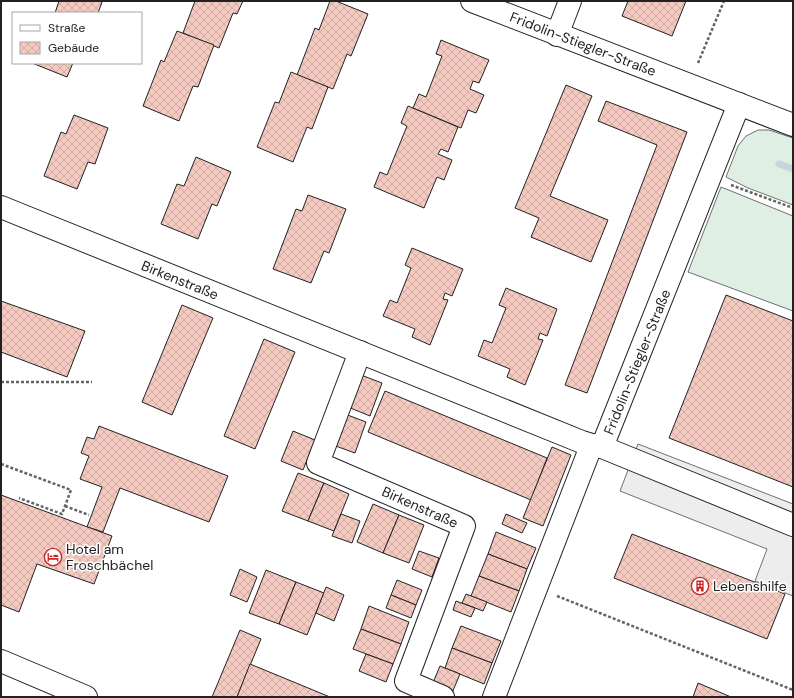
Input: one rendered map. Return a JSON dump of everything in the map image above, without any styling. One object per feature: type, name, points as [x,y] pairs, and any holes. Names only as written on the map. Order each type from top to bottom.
[{"type":"street","name":"Fridolin-Stiegler-Straße","points":[[472,1],[793,125]]},
{"type":"street","points":[[557,35],[570,1]]},
{"type":"street","name":"Fridolin-Stiegler-Straße","points":[[494,697],[536,589],[711,177],[739,104]]},
{"type":"street","name":"Birkenstraße","points":[[1,207],[582,442],[598,446],[793,525]]},
{"type":"street","name":"Birkenstraße","points":[[360,352],[318,463],[464,526],[406,681],[443,697]]},
{"type":"street","points":[[1,661],[60,692],[86,697]]},
{"type":"path","points":[[690,84],[724,1]]},
{"type":"path","points":[[711,177],[793,208]]},
{"type":"path","points":[[1,382],[92,382]]},
{"type":"path","points":[[1,464],[71,490],[62,514],[19,498]]},
{"type":"path","points":[[65,506],[89,515]]},
{"type":"path","points":[[536,589],[564,598],[793,690]]},
{"type":"green space","points":[[758,130],[769,130],[793,138],[793,205],[748,188],[726,177],[738,146],[746,136]]},
{"type":"green space","points":[[721,187],[793,216],[793,311],[688,272]]},
{"type":"shaded area","points":[[638,444],[793,504],[793,596],[755,581],[767,549],[620,491]]},
{"type":"building","points":[[59,1],[102,2],[98,12],[55,12]]},
{"type":"building","points":[[195,1],[243,1],[237,14],[233,13],[219,48],[183,33]]},
{"type":"building","points":[[330,1],[336,1],[368,14],[351,56],[347,54],[333,89],[297,75],[315,28],[319,30]]},
{"type":"building","points":[[628,1],[686,1],[672,36],[622,16]]},
{"type":"building","points":[[177,31],[214,45],[198,87],[193,86],[179,121],[143,106],[161,60],[164,62]]},
{"type":"building","points":[[441,40],[489,60],[479,83],[473,81],[470,89],[484,95],[476,113],[468,110],[461,128],[413,108],[419,94],[426,97],[442,56],[436,54]]},
{"type":"building","points":[[34,64],[73,64],[67,77]]},
{"type":"building","points":[[291,72],[328,87],[312,129],[307,127],[293,162],[257,147],[275,102],[279,103]]},
{"type":"building","points":[[566,85],[592,96],[550,196],[608,220],[591,262],[531,237],[539,218],[515,208]]},
{"type":"building","points":[[606,101],[687,132],[587,393],[565,385],[657,145],[598,121]]},
{"type":"building","points":[[408,106],[458,127],[448,152],[441,149],[438,154],[452,160],[444,180],[437,177],[424,208],[374,187],[380,172],[387,175],[407,126],[401,123]]},
{"type":"building","points":[[74,115],[108,128],[95,164],[88,162],[77,189],[44,176],[61,132],[66,134]]},
{"type":"building","points":[[196,157],[231,172],[217,206],[212,204],[198,239],[161,224],[177,184],[184,186]]},
{"type":"building","points":[[308,195],[346,209],[329,253],[324,251],[311,283],[273,269],[296,209],[302,211]]},
{"type":"building","points":[[412,248],[463,269],[452,296],[445,293],[443,299],[448,300],[430,345],[412,337],[415,329],[383,316],[390,300],[397,303],[411,268],[405,265]]},
{"type":"building","points":[[506,288],[557,309],[547,336],[540,333],[538,339],[543,340],[525,385],[507,377],[510,369],[478,356],[484,340],[492,343],[506,308],[499,305]]},
{"type":"building","points":[[726,295],[793,321],[793,487],[669,438]]},
{"type":"building","points":[[1,301],[85,331],[67,377],[1,352]]},
{"type":"building","points":[[182,305],[213,318],[172,415],[142,402]]},
{"type":"building","points":[[264,339],[295,352],[255,449],[224,436]]},
{"type":"building","points":[[361,375],[382,383],[370,416],[348,407]]},
{"type":"building","points":[[385,391],[547,458],[531,500],[368,432]]},
{"type":"building","points":[[345,414],[366,422],[355,453],[333,445]]},
{"type":"building","points":[[99,426],[228,476],[209,522],[120,488],[103,532],[87,527],[102,487],[80,479],[89,456],[81,453],[87,437],[94,439]]},
{"type":"building","points":[[293,431],[315,440],[303,470],[281,461]]},
{"type":"building","points":[[552,447],[571,455],[543,526],[523,518]]},
{"type":"building","points":[[298,473],[324,483],[308,521],[282,511]]},
{"type":"building","points":[[324,483],[349,494],[334,531],[308,521]]},
{"type":"building","name":"Hotel am Froschbächel","points":[[1,495],[112,536],[94,584],[37,564],[19,612],[1,605]]},
{"type":"building","points":[[373,504],[399,515],[383,553],[357,542]]},
{"type":"building","points":[[341,514],[360,521],[352,543],[332,536]]},
{"type":"building","points":[[506,514],[527,523],[522,533],[502,524]]},
{"type":"building","points":[[399,515],[424,525],[409,563],[383,553]]},
{"type":"building","points":[[496,532],[536,548],[527,569],[488,554]]},
{"type":"building","name":"Lebenshilfe","points":[[632,534],[785,594],[767,639],[614,578]]},
{"type":"building","points":[[419,551],[439,558],[432,577],[412,569]]},
{"type":"building","points":[[488,554],[527,569],[519,591],[479,576]]},
{"type":"building","points":[[240,569],[257,577],[247,602],[230,595]]},
{"type":"building","points":[[266,570],[296,582],[279,624],[249,613]]},
{"type":"building","points":[[479,576],[519,591],[511,612],[471,596]]},
{"type":"building","points":[[397,580],[422,590],[416,605],[391,595]]},
{"type":"building","points":[[296,582],[324,593],[307,635],[279,624]]},
{"type":"building","points":[[326,587],[344,595],[334,621],[316,613]]},
{"type":"building","points":[[466,594],[487,602],[483,611],[462,603]]},
{"type":"building","points":[[391,595],[416,605],[411,618],[386,608]]},
{"type":"building","points":[[456,601],[475,608],[471,617],[453,610]]},
{"type":"building","points":[[369,606],[409,622],[401,644],[361,629]]},
{"type":"building","points":[[461,626],[501,641],[492,663],[452,648]]},
{"type":"building","points":[[361,629],[401,644],[393,664],[353,649]]},
{"type":"building","points":[[240,630],[261,639],[237,697],[212,697]]},
{"type":"building","points":[[452,648],[492,663],[484,684],[445,668]]},
{"type":"building","points":[[366,654],[393,664],[386,682],[359,671]]},
{"type":"building","points":[[250,664],[330,697],[237,697]]},
{"type":"building","points":[[440,666],[460,674],[452,693],[432,685]]},
{"type":"building","points":[[698,683],[731,697],[693,697]]},
{"type":"waterway","points":[[779,164],[793,169]]},
{"type":"place","name":"Hotel am Froschbächel","points":[[53,557]]},
{"type":"place","name":"Lebenshilfe","points":[[700,586]]}]
